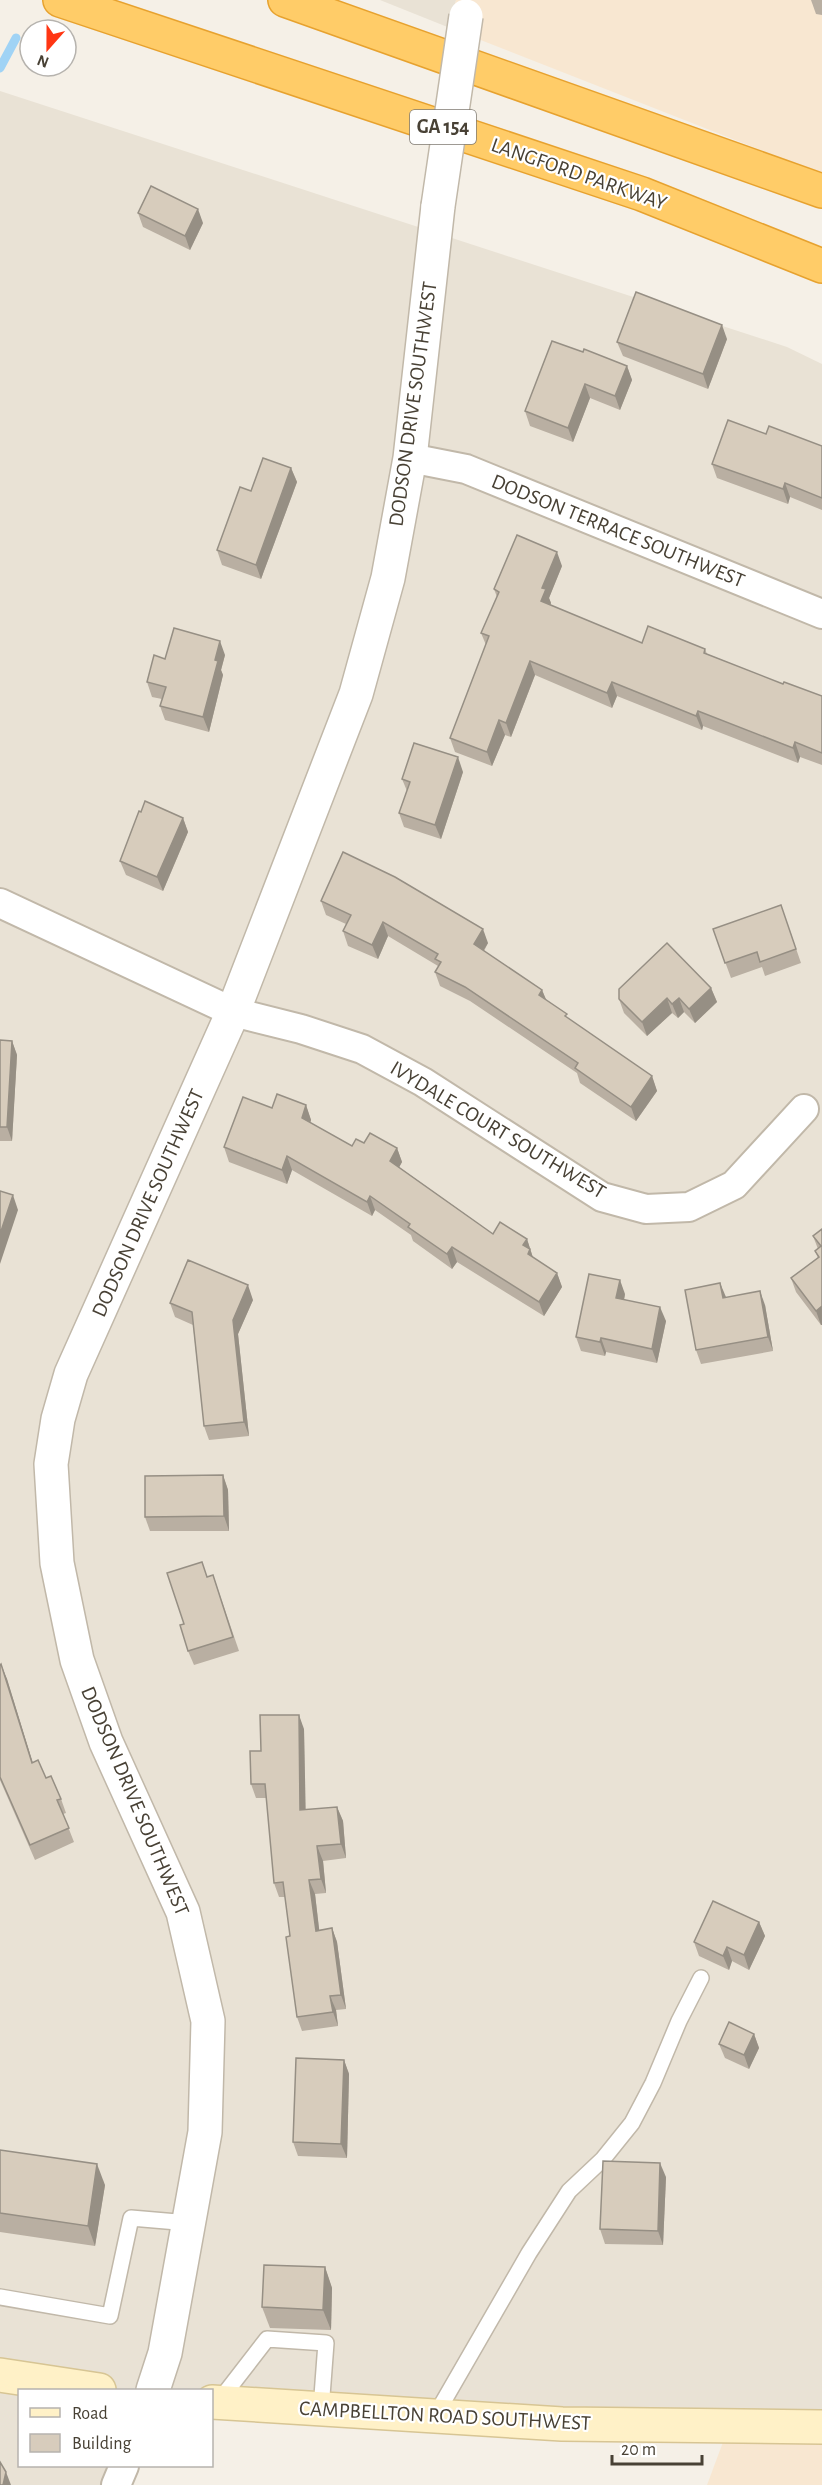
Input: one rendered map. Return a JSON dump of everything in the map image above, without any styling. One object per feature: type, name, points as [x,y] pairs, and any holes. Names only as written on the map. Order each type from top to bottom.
[{"type":"highway","name":"LANGFORD PARKWAY","points":[[60,0],[642,194],[822,266]]},
{"type":"highway","points":[[285,0],[822,191]]},
{"type":"main road","points":[[0,2375],[87,2389]]},
{"type":"main road","name":"CAMPBELLTON ROAD SOUTHWEST","points":[[215,2402],[562,2424],[822,2427]]},
{"type":"street","name":"DODSON DRIVE SOUTHWEST","points":[[154,2389],[165,2353],[205,2132],[208,2020],[183,1912],[106,1742],[77,1660],[57,1563],[51,1464],[58,1419],[71,1374],[233,1012],[356,694],[388,578],[410,458],[438,206],[467,8]]},
{"type":"street","name":"DODSON TERRACE SOUTHWEST","points":[[410,458],[466,469],[822,614]]},
{"type":"street","name":"IVYDALE COURT SOUTHWEST","points":[[0,903],[233,1012],[302,1029],[362,1049],[423,1082],[602,1197],[646,1209],[689,1207],[734,1185],[804,1109]]},
{"type":"street","points":[[116,2485],[124,2467]]},
{"type":"lane","points":[[435,2416],[569,2191],[603,2159],[632,2123],[653,2084],[679,2020],[700,1978]]},
{"type":"lane","points":[[0,2297],[110,2316],[131,2218],[189,2223]]},
{"type":"lane","points":[[215,2402],[267,2339],[303,2341],[326,2343],[321,2409]]},
{"type":"shaded area","points":[[380,0],[456,0],[450,28]]},
{"type":"shaded area","points":[[456,0],[822,0],[822,174],[450,28]]},
{"type":"shaded area","points":[[0,91],[787,347],[822,364],[822,2428],[213,2389],[18,2389],[18,2467],[123,2467],[115,2485],[0,2485]]},
{"type":"shaded area","points":[[729,2426],[822,2428],[822,2485],[707,2485]]},
{"type":"building","points":[[151,186],[198,209],[185,236],[138,213]]},
{"type":"building","points":[[636,292],[722,325],[703,374],[617,342]]},
{"type":"building","points":[[552,341],[583,352],[584,349],[627,366],[615,396],[585,384],[568,428],[525,411]]},
{"type":"building","points":[[728,420],[766,434],[769,426],[822,446],[822,498],[785,483],[783,489],[712,464]]},
{"type":"building","points":[[263,458],[291,468],[256,565],[217,550],[240,487],[251,491]]},
{"type":"building","points":[[517,535],[557,552],[542,588],[546,589],[541,601],[642,643],[648,626],[705,649],[704,653],[783,684],[784,682],[822,696],[822,753],[795,742],[793,748],[698,711],[696,716],[612,682],[607,693],[530,661],[506,723],[499,720],[487,752],[450,738],[489,636],[481,633],[499,592],[494,589]]},
{"type":"building","points":[[174,628],[220,641],[215,660],[218,661],[203,717],[160,706],[166,687],[147,682],[154,655],[165,659]]},
{"type":"building","points":[[414,743],[458,757],[435,825],[399,813],[410,782],[402,779]]},
{"type":"building","points":[[145,801],[183,818],[157,877],[120,861]]},
{"type":"building","points":[[343,852],[395,877],[483,929],[474,944],[542,990],[539,995],[567,1014],[565,1016],[652,1076],[631,1107],[575,1068],[578,1063],[465,987],[435,972],[441,962],[435,959],[438,954],[383,922],[372,945],[343,931],[351,915],[321,901]]},
{"type":"building","points":[[781,905],[796,949],[760,962],[757,952],[725,963],[713,929]]},
{"type":"building","points":[[667,943],[711,988],[689,1009],[679,998],[672,1004],[667,998],[642,1022],[619,999],[619,989]]},
{"type":"building","points":[[0,1040],[12,1041],[7,1127],[0,1127]]},
{"type":"building","points":[[277,1094],[306,1105],[302,1118],[352,1146],[356,1139],[364,1143],[370,1133],[397,1148],[390,1161],[493,1234],[500,1222],[527,1239],[523,1245],[530,1249],[528,1254],[557,1273],[539,1302],[452,1247],[447,1254],[408,1227],[410,1224],[370,1196],[367,1202],[287,1156],[282,1170],[224,1147],[243,1097],[272,1108]]},
{"type":"building","points":[[0,1191],[13,1195],[0,1234]]},
{"type":"building","points":[[822,1229],[822,1306],[816,1311],[791,1278],[819,1257],[815,1251],[821,1246],[813,1236]]},
{"type":"building","points":[[188,1260],[248,1285],[233,1320],[244,1422],[204,1426],[192,1312],[170,1303]]},
{"type":"building","points":[[589,1274],[620,1280],[616,1298],[660,1307],[652,1349],[601,1338],[600,1342],[576,1337]]},
{"type":"building","points":[[720,1283],[723,1298],[760,1291],[768,1337],[696,1350],[685,1290]]},
{"type":"building","points":[[223,1475],[224,1516],[145,1517],[145,1476]]},
{"type":"building","points":[[202,1562],[207,1577],[213,1575],[233,1637],[188,1651],[180,1625],[184,1624],[167,1573]]},
{"type":"building","points":[[1,1664],[32,1763],[38,1760],[46,1778],[51,1776],[61,1799],[57,1800],[69,1828],[30,1845],[0,1777]]},
{"type":"building","points":[[260,1715],[299,1715],[300,1810],[337,1807],[341,1844],[317,1846],[321,1879],[309,1880],[316,1931],[332,1928],[341,1995],[330,1996],[333,2012],[297,2017],[286,1937],[290,1936],[283,1882],[274,1883],[265,1784],[251,1784],[250,1751],[261,1751]]},
{"type":"building","points":[[713,1901],[759,1922],[744,1955],[727,1947],[723,1956],[694,1942]]},
{"type":"building","points":[[729,2022],[754,2034],[744,2055],[719,2044]]},
{"type":"building","points":[[296,2058],[344,2060],[341,2144],[293,2142]]},
{"type":"building","points":[[0,2150],[97,2164],[88,2226],[0,2213]]},
{"type":"building","points":[[603,2161],[660,2163],[658,2231],[600,2229]]},
{"type":"building","points":[[264,2265],[325,2267],[323,2310],[262,2307]]},
{"type":"building","points":[[0,2462],[6,2472],[3,2485],[0,2485]]},
{"type":"waterway","points":[[0,68],[16,38]]}]
